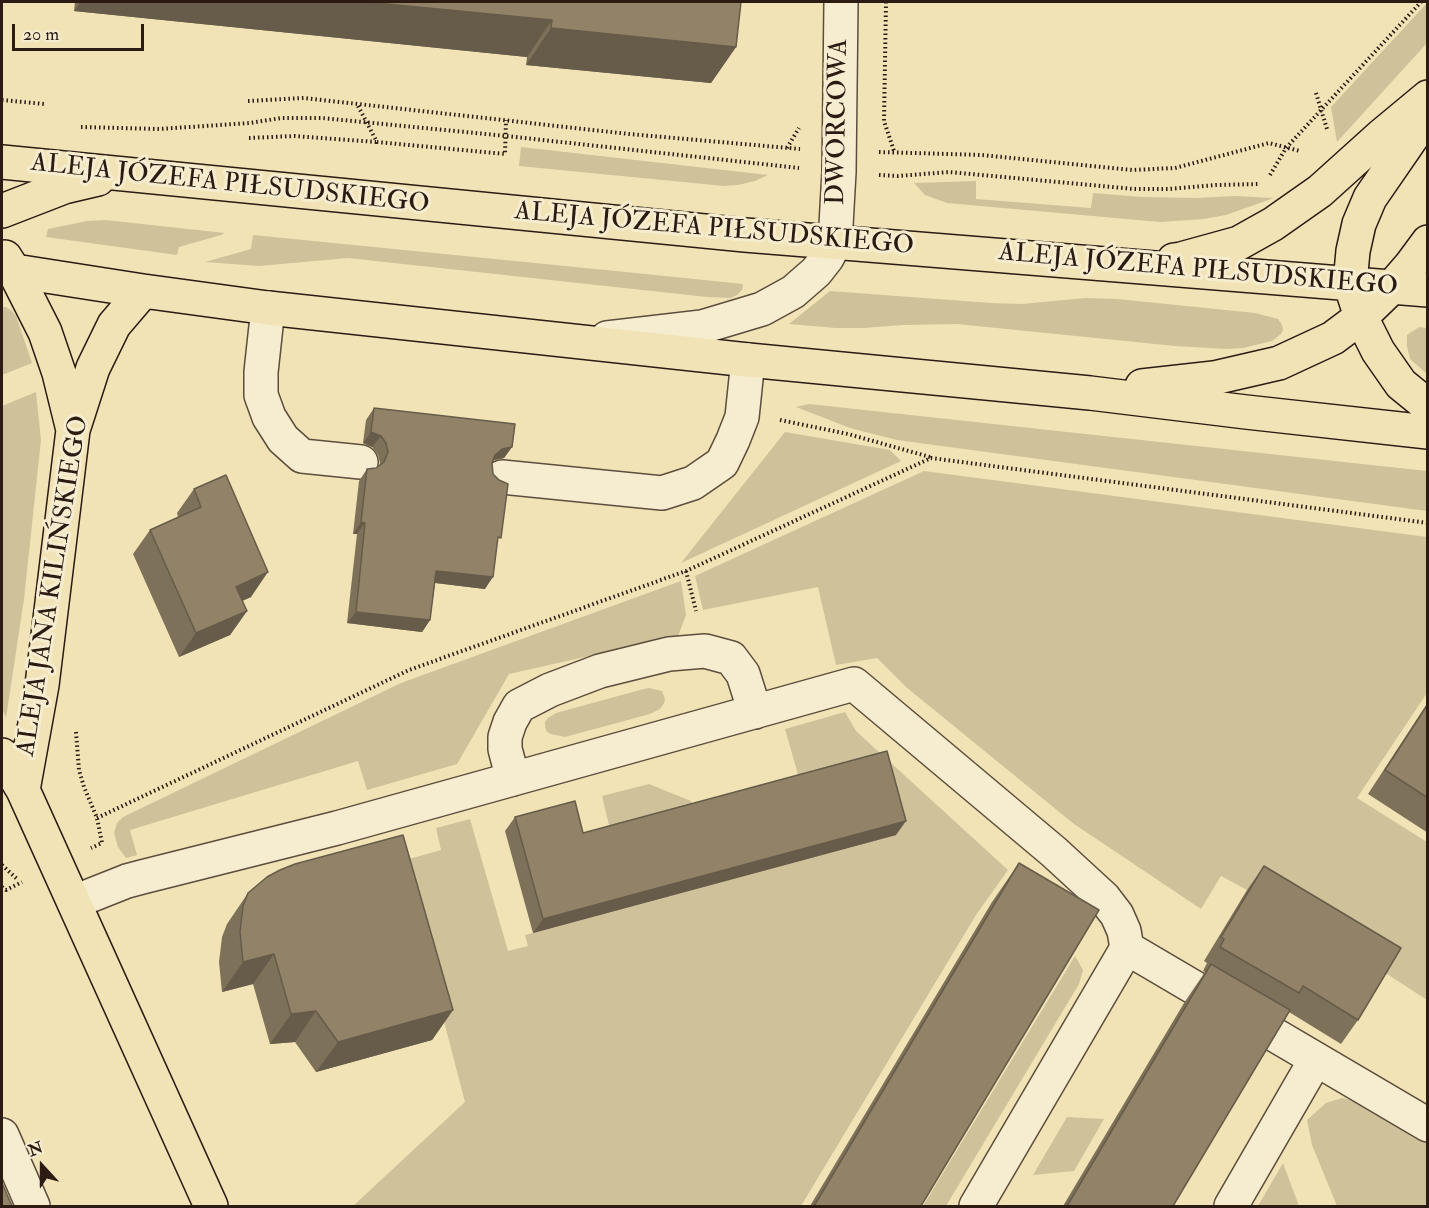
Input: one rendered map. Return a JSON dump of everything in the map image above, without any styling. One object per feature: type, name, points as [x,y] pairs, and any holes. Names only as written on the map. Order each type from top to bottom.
[{"type":"main road","points":[[1119,264],[1181,260],[1239,243],[1273,224],[1320,191],[1381,136],[1428,98]]},
{"type":"main road","points":[[1428,114],[1370,198],[1359,224],[1353,251],[1350,283],[1361,317],[1378,351],[1401,384],[1428,406]]},
{"type":"main road","name":"ALEJA JÓZEFA PIŁSUDSKIEGO","points":[[2,162],[745,236],[1428,290]]},
{"type":"main road","points":[[2,211],[64,187],[120,174]]},
{"type":"main road","points":[[1090,393],[1214,378],[1279,363],[1333,338],[1361,317],[1411,266],[1428,242]]},
{"type":"main road","points":[[6,264],[143,291],[268,308],[572,342],[1090,393],[1428,432]]},
{"type":"main road","points":[[6,264],[45,332],[59,373],[73,430]]},
{"type":"main road","name":"ALEJA JANA KILIŃSKIEGO","points":[[12,793],[42,685],[73,430],[93,368],[114,325],[143,291]]},
{"type":"main road","name":"ALEJA JANA KILIŃSKIEGO","points":[[2,755],[12,793],[74,902],[211,1206]]},
{"type":"street","name":"DWORCOWA","points":[[835,243],[839,162],[841,2]]},
{"type":"street","points":[[572,342],[702,327],[762,309],[793,292],[816,272],[835,243]]},
{"type":"street","points":[[268,308],[261,372],[261,395],[269,417],[283,439],[302,456],[361,462]]},
{"type":"street","points":[[502,477],[662,493],[693,483],[722,463],[733,440],[742,417],[748,360]]},
{"type":"street","points":[[513,779],[505,749],[505,737],[519,706],[550,690],[600,671],[669,654],[705,651],[731,658],[743,674],[755,712]]},
{"type":"street","points":[[74,902],[134,879],[337,828],[855,684],[1054,852],[1104,898],[1117,915],[1124,931],[1127,948],[976,1206]]},
{"type":"street","points":[[1127,948],[1428,1125]]},
{"type":"street","points":[[1231,1206],[1316,1059]]},
{"type":"street","points":[[2,1136],[33,1206]]},
{"type":"path","points":[[886,2],[884,121],[894,152]]},
{"type":"path","points":[[248,101],[304,98],[629,134],[839,162],[898,176],[949,172],[1134,189],[1265,184],[1286,148],[1421,2]]},
{"type":"path","points":[[1316,93],[1328,127],[1326,136]]},
{"type":"path","points":[[2,100],[44,104]]},
{"type":"path","points":[[357,105],[376,142]]},
{"type":"path","points":[[74,126],[105,129],[159,129],[250,123],[281,118],[322,118],[506,136],[839,162],[894,152],[982,155],[1132,170],[1175,168],[1269,143],[1300,151]]},
{"type":"path","points":[[249,138],[294,136],[505,154],[506,120]]},
{"type":"path","points":[[742,417],[787,421],[848,434],[931,458],[1428,523]]},
{"type":"path","points":[[97,818],[409,670],[686,571],[931,458]]},
{"type":"shaded area","points":[[1427,3],[1427,43],[1337,142],[1331,107]]},
{"type":"shaded area","points":[[521,147],[768,175],[755,181],[724,186],[519,166]]},
{"type":"shaded area","points":[[976,181],[976,199],[1091,208],[1093,193],[1142,197],[1274,198],[1226,215],[1160,222],[947,203],[925,195],[914,183]]},
{"type":"shaded area","points":[[105,220],[225,233],[179,247],[177,255],[46,237],[48,229],[87,221]]},
{"type":"shaded area","points":[[253,235],[743,284],[742,290],[730,298],[348,258],[259,266],[205,262],[251,249]]},
{"type":"shaded area","points":[[830,291],[1022,304],[1085,298],[1117,299],[1255,313],[1278,319],[1283,330],[1272,341],[1243,348],[1227,349],[1175,346],[957,324],[836,328],[789,324]]},
{"type":"shaded area","points":[[2,307],[6,307],[16,316],[32,363],[2,375]]},
{"type":"shaded area","points":[[1419,327],[1427,328],[1427,374],[1410,359],[1407,346],[1407,335]]},
{"type":"shaded area","points":[[36,392],[41,440],[24,599],[6,718],[2,708],[2,406]]},
{"type":"shaded area","points":[[809,404],[1427,471],[1427,511],[897,440],[850,428],[796,407]]},
{"type":"shaded area","points":[[785,432],[890,450],[901,461],[681,563]]},
{"type":"shaded area","points":[[924,471],[1427,537],[1427,693],[1357,798],[1427,842],[1427,1000],[1384,972],[1221,876],[1201,909],[1074,824],[906,687],[877,658],[836,665],[818,587],[703,610],[695,576]]},
{"type":"shaded area","points":[[681,581],[686,615],[678,636],[509,674],[457,764],[367,790],[358,761],[130,830],[137,855],[126,858],[118,847],[114,833],[117,823],[123,817],[401,683]]},
{"type":"shaded area","points":[[649,688],[662,691],[665,699],[660,709],[650,714],[565,737],[547,732],[545,722],[556,713]]},
{"type":"shaded area","points":[[845,712],[856,731],[1008,870],[976,915],[801,1206],[353,1206],[465,1102],[402,861],[441,850],[436,828],[470,819],[508,951],[528,946],[525,935],[895,835],[801,785],[785,729]]},
{"type":"shaded area","points":[[649,784],[691,801],[695,814],[612,837],[602,796]]},
{"type":"shaded area","points":[[1075,956],[1083,970],[1079,984],[946,1206],[923,1206]]},
{"type":"shaded area","points":[[1342,1098],[1358,1102],[1427,1143],[1427,1206],[1337,1206],[1312,1145],[1307,1120],[1326,1103]]},
{"type":"shaded area","points":[[1067,1117],[1104,1119],[1074,1171],[1033,1175]]},
{"type":"shaded area","points":[[1283,1163],[1299,1206],[1258,1206]]},
{"type":"building","points":[[366,2],[741,2],[736,47],[551,28],[552,20]]},
{"type":"building","points":[[374,408],[515,424],[512,447],[502,449],[495,455],[492,463],[493,474],[508,484],[493,577],[436,571],[430,620],[356,612],[365,523],[361,522],[367,469],[376,468],[384,462],[388,452],[381,436],[371,432]]},
{"type":"building","points":[[226,475],[268,572],[236,587],[247,611],[196,633],[150,530],[201,507],[194,489]]},
{"type":"building","points":[[1428,704],[1428,798],[1385,770]]},
{"type":"building","points":[[887,751],[906,821],[543,919],[515,817],[575,801],[583,833]]},
{"type":"building","points":[[403,835],[453,1010],[338,1042],[316,1011],[291,1014],[274,954],[243,962],[240,932],[243,906],[248,893],[267,877],[280,870]]},
{"type":"building","points":[[1019,863],[1099,910],[921,1206],[814,1206]]},
{"type":"building","points":[[1264,866],[1401,948],[1358,1020],[1303,986],[1299,993],[1220,947],[1224,939],[1221,937]]},
{"type":"building","points":[[1211,964],[1290,1010],[1173,1206],[1067,1206]]},
{"type":"building","points":[[2,1183],[12,1206],[2,1206]]}]
